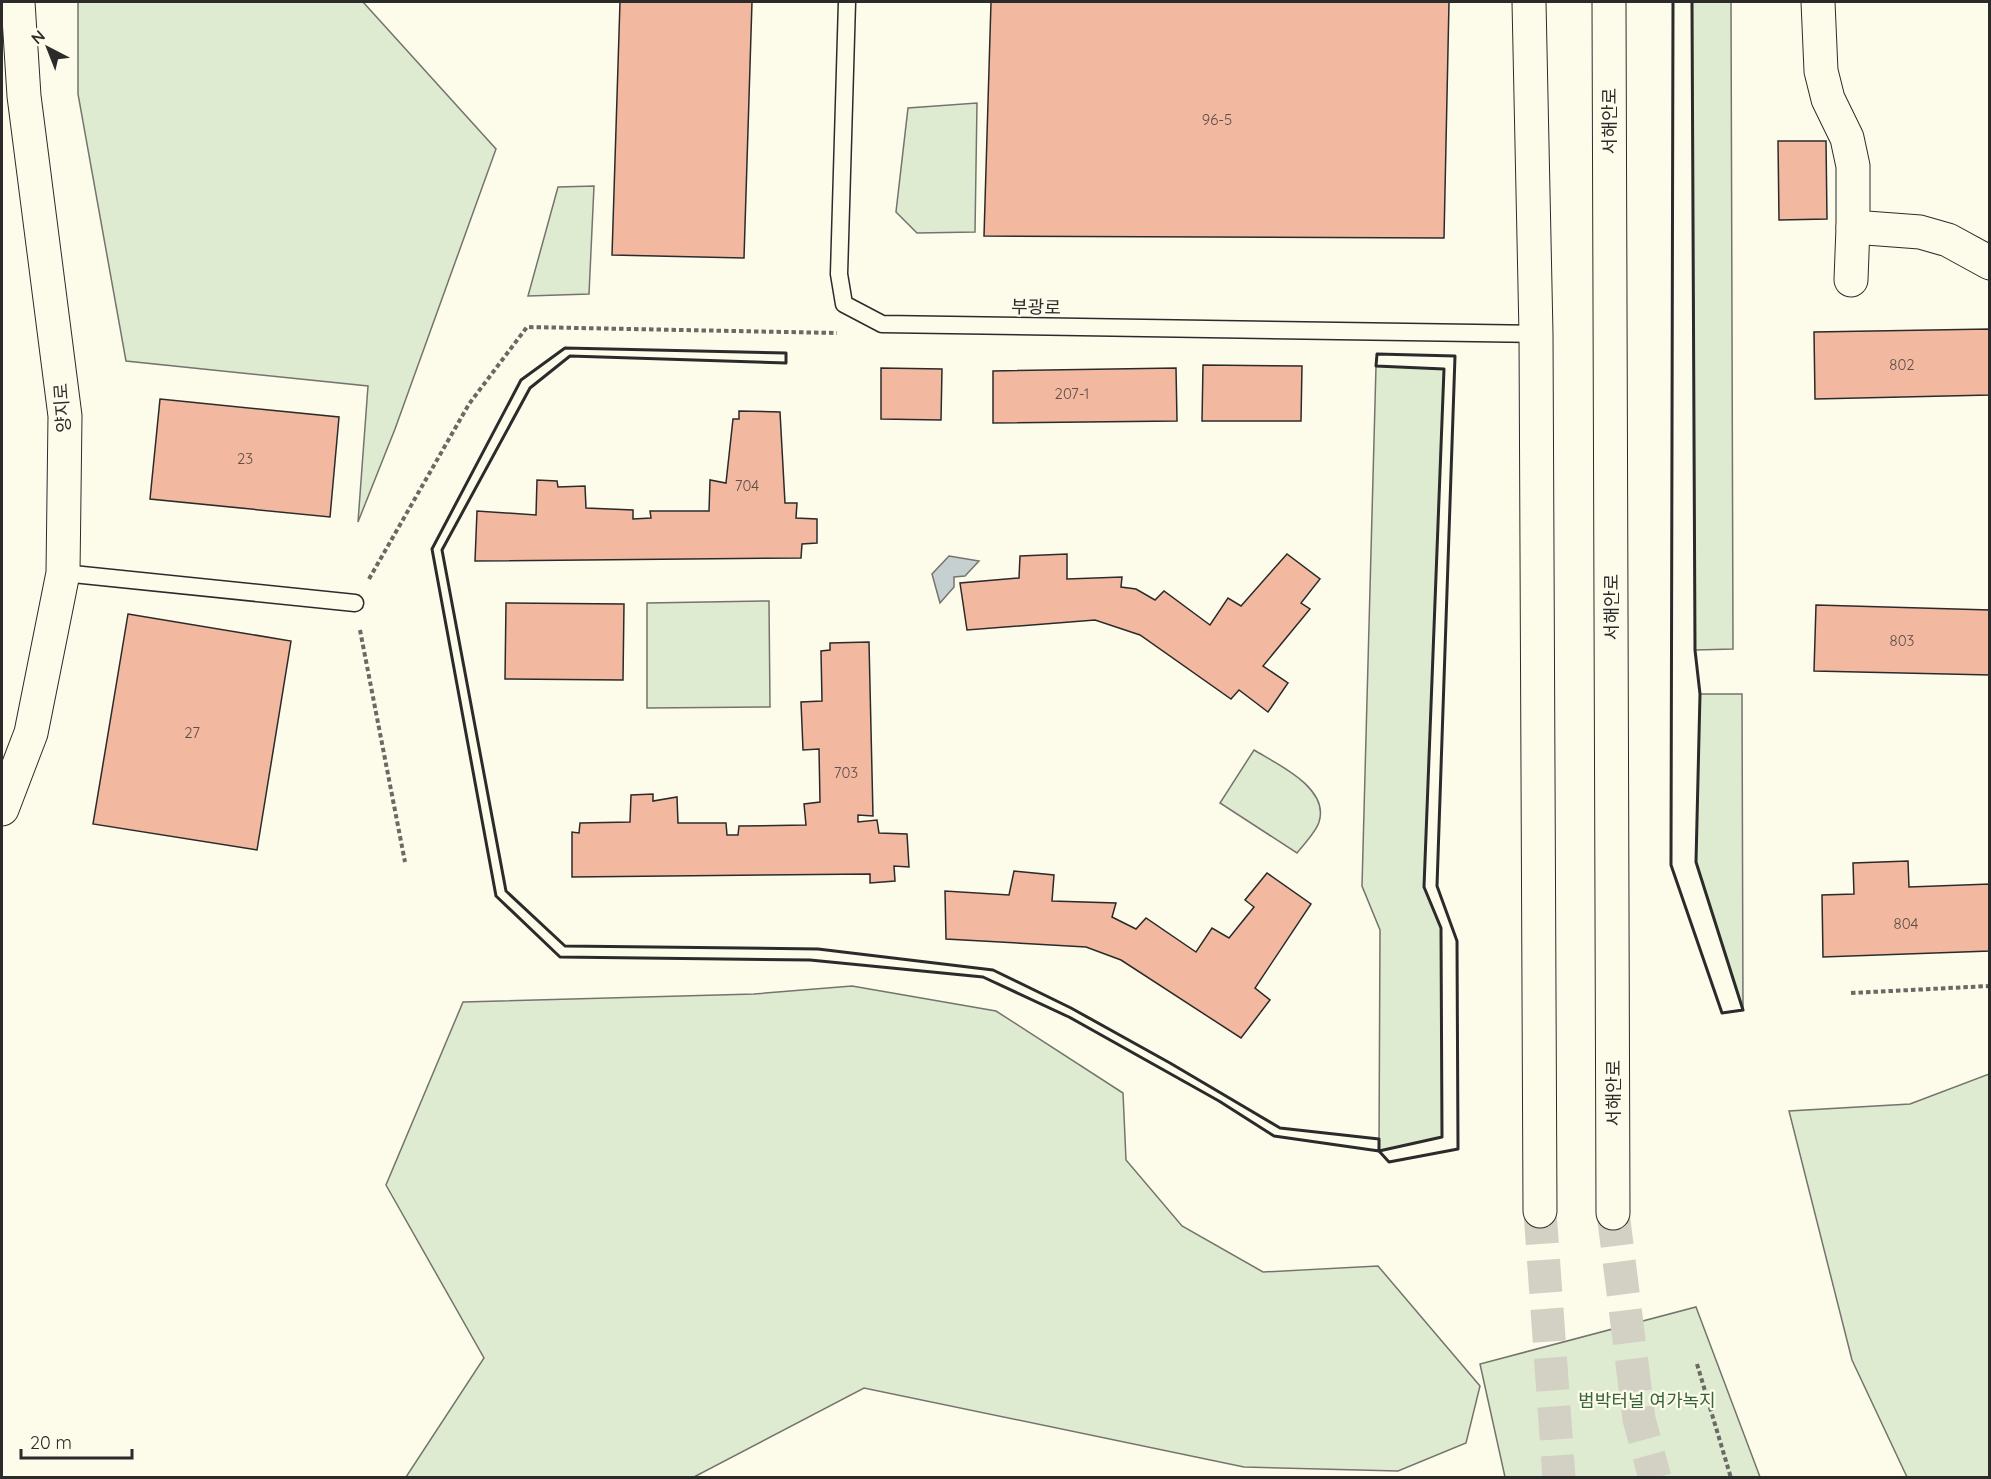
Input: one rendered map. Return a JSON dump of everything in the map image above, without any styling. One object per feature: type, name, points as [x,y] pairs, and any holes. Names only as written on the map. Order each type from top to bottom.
[{"type":"main road","name":"양지로","points":[[2,809],[31,733],[63,573],[65,416],[13,96],[18,2]]},
{"type":"main road","points":[[1529,2],[1536,334],[1540,1211]]},
{"type":"main road","name":"서해안로","points":[[1609,2],[1613,1213]]},
{"type":"main road","points":[[1818,2],[1821,71],[1828,99],[1847,138],[1853,166],[1851,280]]},
{"type":"main road","points":[[1853,227],[1929,235],[1948,240],[1989,263]]},
{"type":"lane","name":"부광로","points":[[847,2],[839,274],[844,304],[882,324],[1536,334]]},
{"type":"lane","points":[[63,573],[355,603]]},
{"type":"path","points":[[405,862],[355,603],[469,404],[527,327],[844,333]]},
{"type":"path","points":[[1851,993],[1989,986]]},
{"type":"path","points":[[1697,1364],[1731,1478]]},
{"type":"green space","points":[[78,2],[363,2],[496,149],[395,429],[358,522],[368,386],[126,361],[78,94]]},
{"type":"green space","points":[[1692,2],[1731,2],[1733,649],[1695,650]]},
{"type":"green space","points":[[977,103],[975,232],[917,233],[896,212],[908,108]]},
{"type":"green space","points":[[594,186],[589,294],[528,296],[558,187]]},
{"type":"green space","points":[[1376,366],[1444,369],[1424,887],[1441,928],[1442,1137],[1379,1151],[1380,930],[1362,886]]},
{"type":"green space","points":[[769,601],[770,707],[647,708],[647,603]]},
{"type":"green space","points":[[1700,694],[1742,694],[1743,1010],[1696,862]]},
{"type":"green space","points":[[1254,750],[1299,778],[1317,798],[1320,810],[1319,822],[1313,834],[1297,853],[1220,803]]},
{"type":"green space","points":[[852,986],[996,1011],[1123,1093],[1126,1160],[1182,1226],[1263,1272],[1378,1266],[1480,1386],[1466,1443],[1398,1471],[1244,1467],[864,1388],[694,1477],[406,1477],[484,1358],[386,1185],[463,1002],[754,994]]},
{"type":"green space","points":[[1989,1074],[1989,1477],[1907,1477],[1852,1360],[1789,1111],[1910,1104]]},
{"type":"green space","name":"범박터널 여가녹지","points":[[1696,1307],[1760,1477],[1505,1477],[1480,1364]]},
{"type":"shaded area","points":[[949,556],[979,561],[965,576],[954,577],[954,587],[940,603],[932,574]]},
{"type":"building","points":[[620,2],[752,2],[744,258],[612,255]]},
{"type":"building","points":[[991,2],[1449,2],[1444,238],[984,236]]},
{"type":"building","points":[[1778,141],[1826,141],[1827,219],[1779,220]]},
{"type":"building","points":[[1990,329],[1990,395],[1815,399],[1814,332]]},
{"type":"building","points":[[1203,365],[1302,366],[1301,421],[1202,421]]},
{"type":"building","points":[[881,368],[942,369],[941,420],[881,419]]},
{"type":"building","points":[[1176,368],[1177,421],[993,423],[993,371]]},
{"type":"building","points":[[160,399],[339,417],[330,517],[150,499]]},
{"type":"building","points":[[739,411],[780,412],[785,503],[797,503],[796,518],[817,519],[817,543],[802,544],[801,558],[475,561],[477,511],[536,515],[537,480],[557,481],[558,487],[585,486],[586,508],[633,510],[633,519],[651,518],[650,511],[709,511],[710,480],[726,483],[733,419],[739,419]]},
{"type":"building","points":[[1067,554],[1067,579],[1122,577],[1121,587],[1136,589],[1155,600],[1164,591],[1210,625],[1228,598],[1241,606],[1287,554],[1320,579],[1301,603],[1310,609],[1263,666],[1288,683],[1268,712],[1239,690],[1231,699],[1140,635],[1095,620],[967,630],[960,583],[1019,578],[1020,556]]},
{"type":"building","points":[[506,603],[624,604],[623,680],[505,679]]},
{"type":"building","points":[[1816,605],[1990,610],[1990,675],[1814,671]]},
{"type":"building","points":[[128,614],[291,641],[257,850],[93,824]]},
{"type":"building","points":[[869,642],[873,816],[858,815],[858,822],[877,820],[879,833],[907,834],[909,867],[894,866],[895,881],[870,883],[870,874],[572,877],[572,832],[579,833],[580,823],[630,822],[631,795],[653,794],[653,801],[677,797],[678,823],[726,823],[727,835],[738,835],[739,826],[806,825],[804,804],[820,802],[819,749],[803,750],[801,702],[822,701],[821,651],[830,650],[830,643]]},
{"type":"building","points":[[1908,861],[1909,887],[1990,884],[1990,951],[1823,957],[1822,895],[1854,894],[1853,863]]},
{"type":"building","points":[[1014,871],[1054,875],[1052,901],[1116,903],[1112,917],[1136,929],[1146,918],[1196,952],[1212,928],[1229,938],[1254,907],[1245,900],[1267,873],[1311,904],[1255,988],[1270,1000],[1241,1038],[1121,960],[1086,947],[946,939],[945,891],[1009,895]]},
{"type":"tunnel","points":[[1540,1211],[1559,1478]]},
{"type":"tunnel","points":[[1613,1213],[1639,1419],[1655,1478]]},
{"type":"wall","points":[[1673,2],[1671,865],[1722,1013],[1743,1010],[1696,862],[1700,694],[1695,650],[1692,2]]},
{"type":"wall","points":[[565,348],[786,353],[786,363],[570,356],[530,388],[442,550],[506,891],[565,946],[818,949],[993,970],[1071,1008],[1280,1128],[1379,1139],[1379,1151],[1274,1136],[1219,1101],[1069,1017],[983,977],[810,960],[560,957],[496,896],[432,549],[521,380],[565,348]]},
{"type":"wall","points":[[1377,354],[1455,356],[1437,886],[1457,941],[1458,1149],[1389,1162],[1379,1151],[1442,1137],[1441,928],[1424,887],[1444,369],[1376,366],[1377,354]]}]
